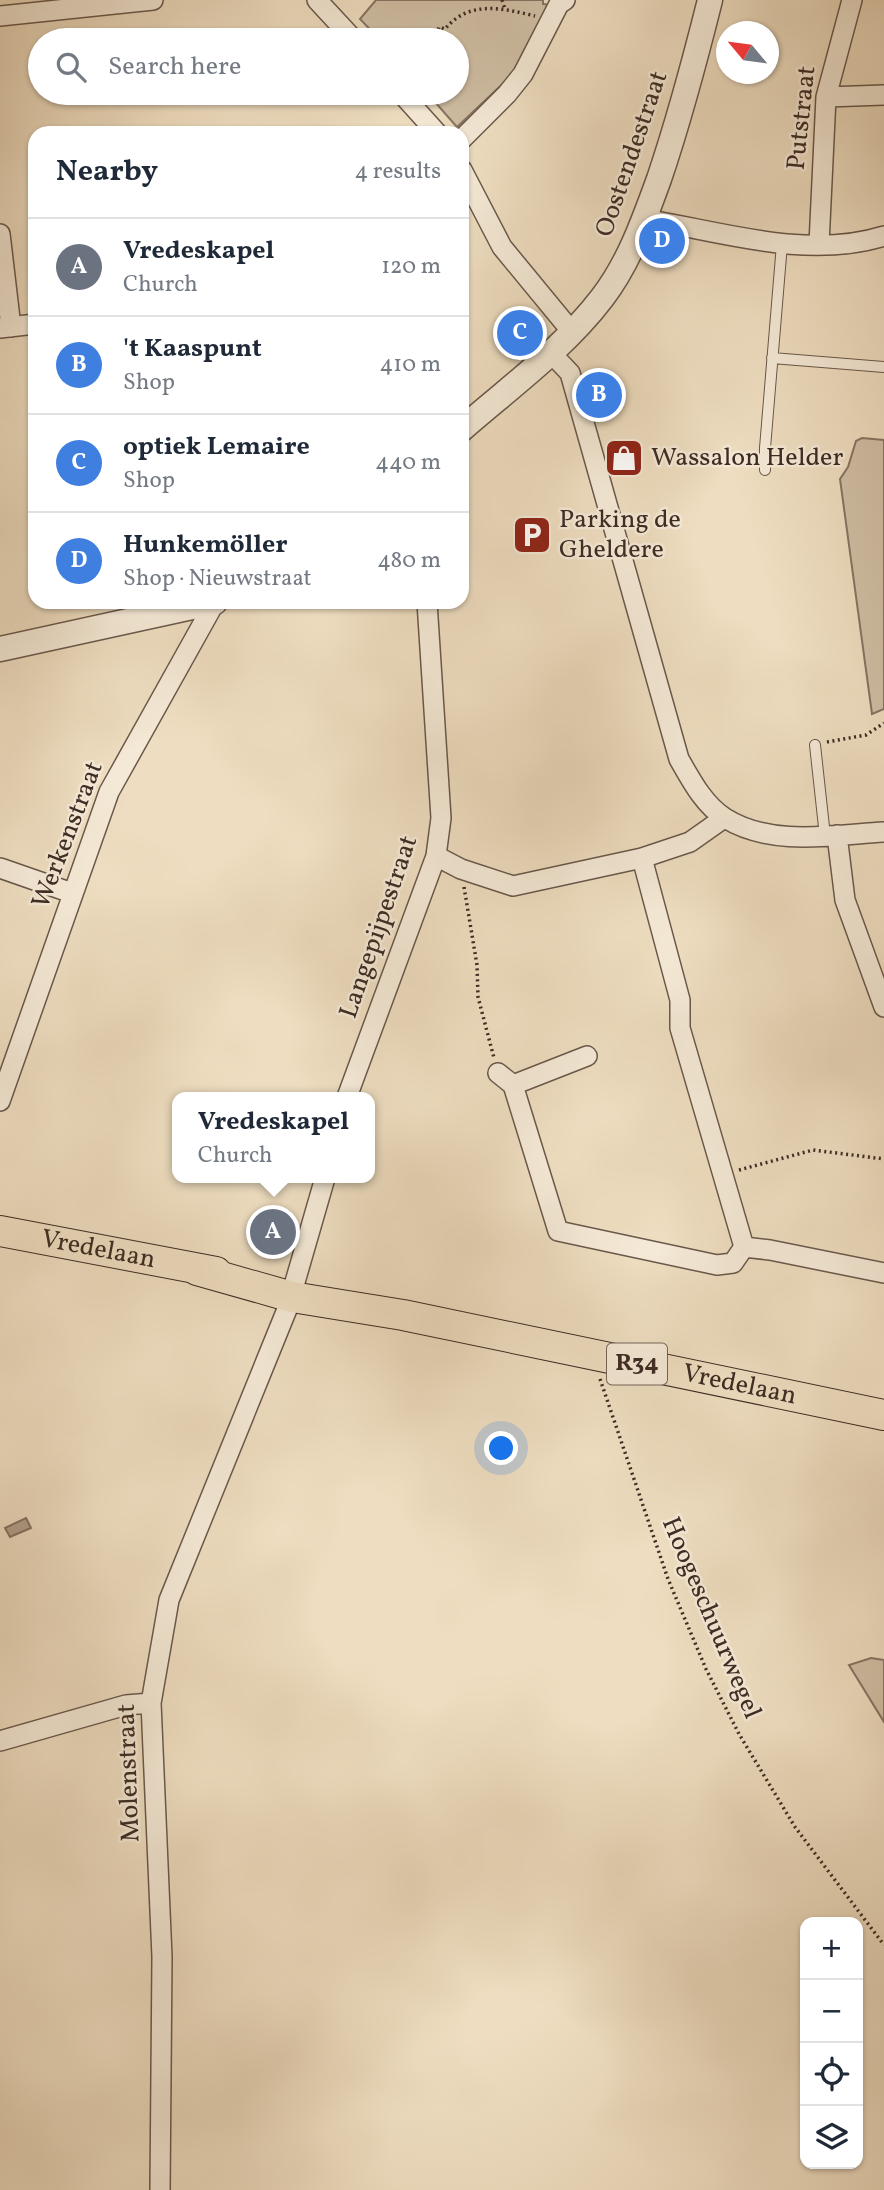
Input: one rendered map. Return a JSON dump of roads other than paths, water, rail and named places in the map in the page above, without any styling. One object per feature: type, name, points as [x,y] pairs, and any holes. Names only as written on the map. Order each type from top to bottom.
[{"type":"main road","name":"Vredelaan","points":[[0,1231],[294,1289],[390,1312],[884,1415]]},
{"type":"street","points":[[0,16],[153,0]]},
{"type":"street","points":[[317,0],[343,28]]},
{"type":"street","points":[[469,132],[523,74],[559,4],[565,0]]},
{"type":"street","name":"Oostendestraat","points":[[469,423],[572,332],[603,298],[626,260],[646,216],[680,117],[710,0]]},
{"type":"street","name":"Putstraat","points":[[819,244],[826,97],[852,0]]},
{"type":"street","points":[[826,97],[884,94]]},
{"type":"street","points":[[412,105],[431,126]]},
{"type":"street","points":[[469,183],[502,247],[572,332]]},
{"type":"street","points":[[646,216],[656,221],[782,244],[859,243],[884,236]]},
{"type":"street","points":[[0,234],[5,328],[28,325]]},
{"type":"street","points":[[550,352],[570,373],[679,759],[699,792],[724,818],[758,832],[809,837],[884,832]]},
{"type":"street","points":[[0,638],[173,609]]},
{"type":"street","points":[[0,649],[183,609]]},
{"type":"street","name":"Werkenstraat","points":[[0,1101],[109,792],[211,609]]},
{"type":"street","name":"Langepijpestraat","points":[[349,1092],[436,856],[441,818],[427,609]]},
{"type":"street","points":[[436,856],[461,869],[513,886],[642,858],[690,842],[724,818]]},
{"type":"street","points":[[831,836],[845,900],[884,1007]]},
{"type":"street","points":[[642,858],[680,1000],[680,1028],[724,1174],[739,1255]]},
{"type":"street","points":[[0,868],[72,893]]},
{"type":"street","points":[[587,1056],[506,1079],[558,1231],[717,1265],[739,1255],[770,1250],[884,1273]]},
{"type":"street","points":[[294,1289],[324,1183]]},
{"type":"street","name":"Molenstraat","points":[[160,2190],[162,1957],[151,1703],[169,1601],[294,1289]]},
{"type":"street","points":[[0,1741],[126,1705],[151,1703]]},
{"type":"lane","points":[[765,470],[782,244]]},
{"type":"lane","points":[[772,358],[884,367]]},
{"type":"lane","points":[[815,745],[831,836]]},
{"type":"place","name":"Hunkemöller","points":[[662,241]]},
{"type":"place","name":"optiek Lemaire","points":[[520,333]]},
{"type":"place","name":"'t Kaaspunt","points":[[599,395]]},
{"type":"place","name":"Wassalon Helder","points":[[624,458]]},
{"type":"place","name":"Parking de Gheldere","points":[[532,535]]},
{"type":"place","name":"Vredeskapel","points":[[273,1232]]}]
